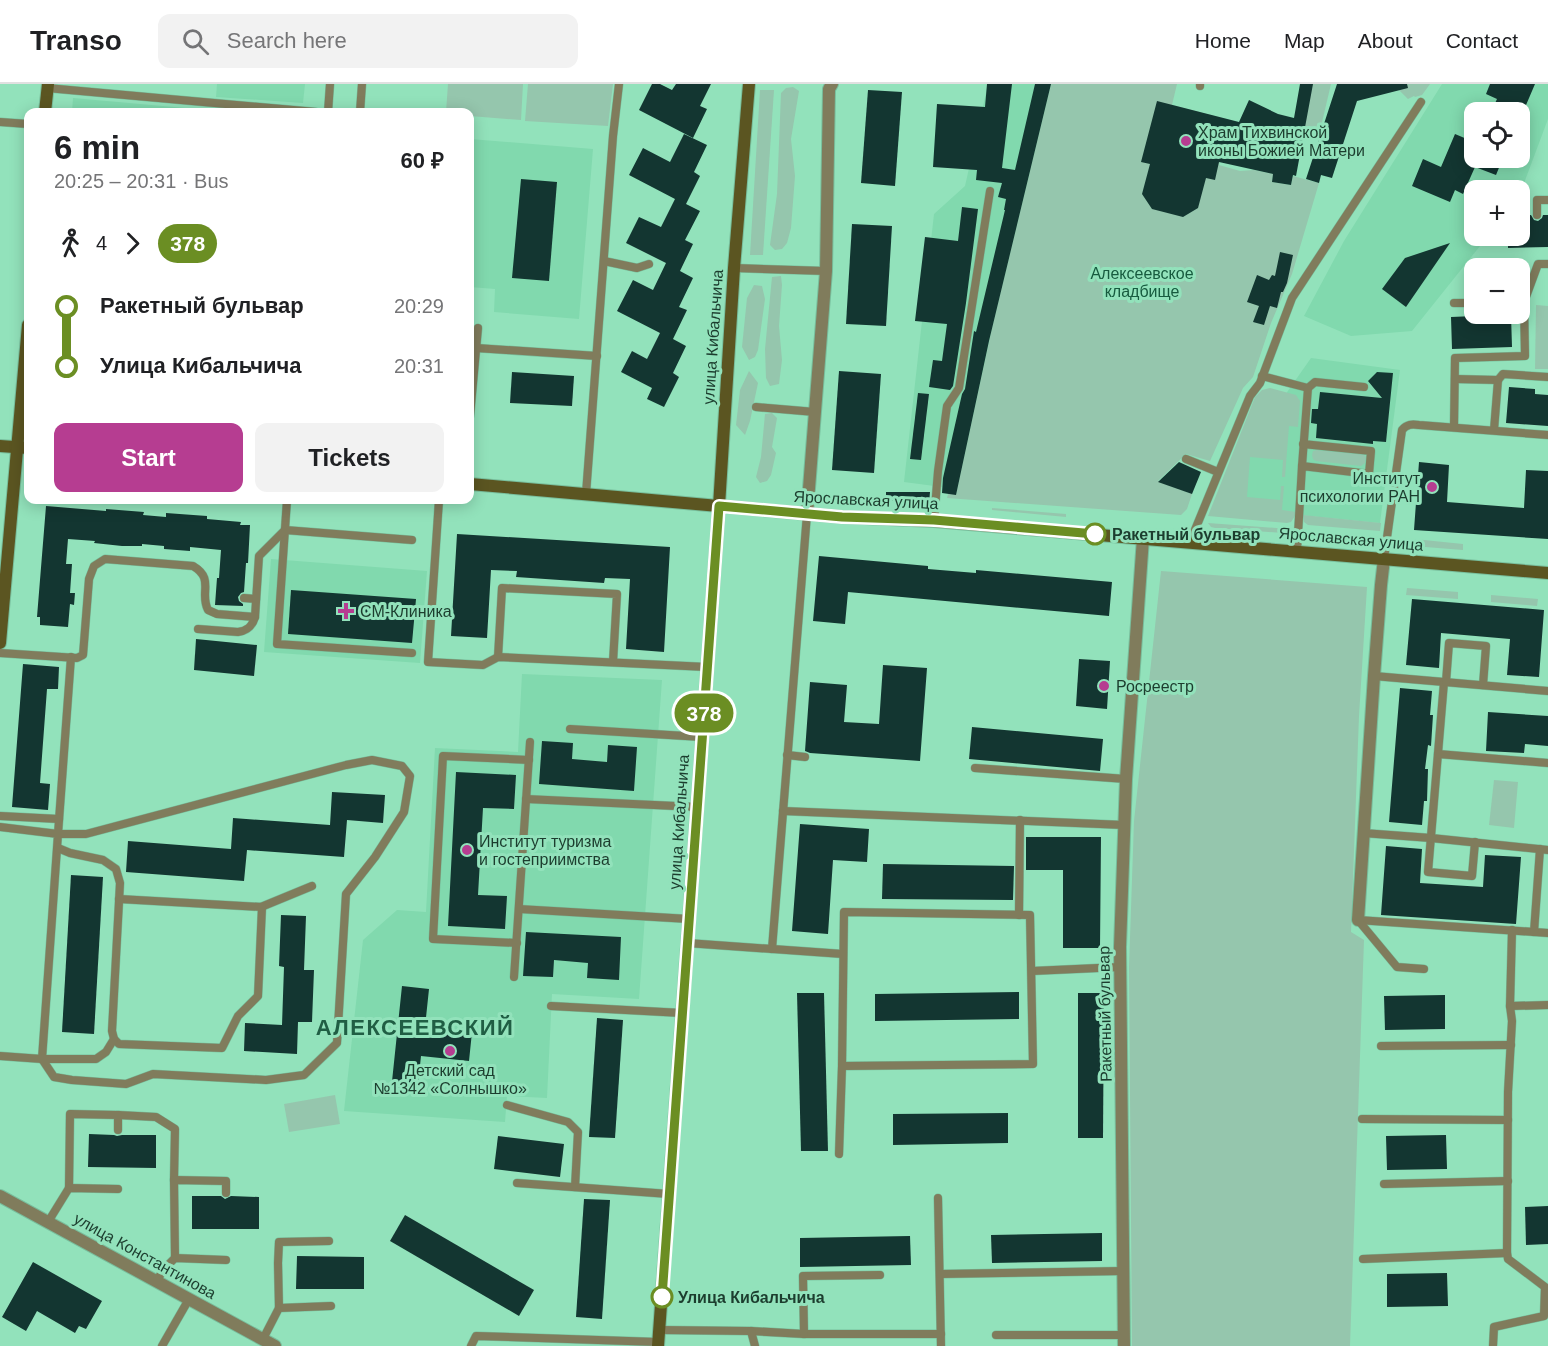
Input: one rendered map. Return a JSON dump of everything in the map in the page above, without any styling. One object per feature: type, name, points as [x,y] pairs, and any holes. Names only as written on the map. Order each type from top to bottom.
[{"type":"street","name":"улица Кибальчича","points":[[658,1339],[749,84]]},
{"type":"street","points":[[807,514],[826,271],[829,89],[832,84]]},
{"type":"street","points":[[45,108],[47,86]]},
{"type":"street","points":[[0,644],[6,523],[23,448],[24,423]]},
{"type":"street","points":[[0,446],[23,448]]},
{"type":"street","name":"Ярославская улица","points":[[474,484],[842,517],[934,520],[1548,573]]},
{"type":"street","name":"Ракетный бульвар","points":[[1124,1340],[1120,967],[1126,779],[1143,538]]},
{"type":"street","points":[[1358,920],[1384,559]]},
{"type":"street","name":"улица Константинова","points":[[0,1196],[275,1346]]},
{"type":"lane","points":[[328,108],[330,84]]},
{"type":"lane","points":[[360,108],[362,84]]},
{"type":"lane","points":[[586,494],[613,136],[619,84]]},
{"type":"lane","points":[[47,86],[275,108]]},
{"type":"lane","points":[[1190,542],[1250,396],[1260,383],[1292,298],[1421,102]]},
{"type":"lane","points":[[0,122],[24,124]]},
{"type":"lane","points":[[934,520],[947,406],[959,388],[990,191]]},
{"type":"lane","points":[[1537,215],[1537,201],[1548,200]]},
{"type":"lane","points":[[604,261],[637,268],[649,264]]},
{"type":"lane","points":[[1530,282],[1538,264],[1548,264]]},
{"type":"lane","points":[[734,268],[826,271]]},
{"type":"lane","points":[[1454,303],[1464,303]]},
{"type":"lane","points":[[1454,427],[1455,358],[1525,356],[1523,324]]},
{"type":"lane","points":[[474,371],[478,328]]},
{"type":"lane","points":[[476,348],[597,356]]},
{"type":"lane","points":[[1494,430],[1498,380],[1503,374],[1548,377]]},
{"type":"lane","points":[[1262,376],[1308,388]]},
{"type":"lane","points":[[1455,379],[1498,380]]},
{"type":"lane","points":[[1297,551],[1308,388],[1315,382],[1364,387]]},
{"type":"lane","points":[[756,407],[815,412]]},
{"type":"lane","points":[[1384,559],[1402,430],[1405,427],[1410,424],[1548,435]]},
{"type":"lane","points":[[1302,466],[1369,474],[1371,450],[1303,444]]},
{"type":"lane","points":[[1186,459],[1218,472]]},
{"type":"lane","points":[[287,504],[277,644],[412,654]]},
{"type":"lane","points":[[439,504],[428,662],[483,665],[498,657],[707,667]]},
{"type":"lane","points":[[772,949],[807,514]]},
{"type":"lane","points":[[198,629],[238,632],[249,628],[255,617],[259,556],[285,530],[412,540]]},
{"type":"lane","points":[[0,653],[81,657],[89,579],[94,566],[105,559],[193,566],[203,574],[206,580],[205,600],[208,610],[217,614],[255,617]]},
{"type":"lane","points":[[498,657],[502,588],[617,594],[613,662]]},
{"type":"lane","points":[[244,598],[256,598]]},
{"type":"lane","points":[[1474,842],[1472,876],[1428,872],[1449,643],[1486,646],[1483,685]]},
{"type":"lane","points":[[0,827],[58,834],[86,834],[346,765],[372,760],[402,766],[410,776],[404,812],[375,857],[346,894],[337,1043],[304,1075],[266,1080],[153,1074],[126,1084],[54,1077],[42,1059],[58,848],[58,834],[59,819],[72,657]]},
{"type":"lane","points":[[1374,676],[1548,691]]},
{"type":"lane","points":[[570,729],[702,736]]},
{"type":"lane","points":[[514,976],[530,742]]},
{"type":"lane","points":[[1438,754],[1548,763]]},
{"type":"lane","points":[[787,755],[805,757]]},
{"type":"lane","points":[[517,943],[433,939],[443,756],[529,760]]},
{"type":"lane","points":[[975,768],[1126,779]]},
{"type":"lane","points":[[526,799],[697,807]]},
{"type":"lane","points":[[783,811],[1124,825]]},
{"type":"lane","points":[[0,816],[59,819]]},
{"type":"lane","points":[[1019,915],[1020,820]]},
{"type":"lane","points":[[1363,833],[1544,850],[1534,932]]},
{"type":"lane","points":[[58,848],[70,854],[103,860],[116,869],[120,883],[112,1031],[119,1044],[222,1048],[238,1016],[258,996],[261,907]]},
{"type":"lane","points":[[119,899],[261,907],[312,886]]},
{"type":"lane","points":[[519,909],[689,919]]},
{"type":"lane","points":[[839,1154],[844,912],[1030,915],[1033,1064],[842,1066]]},
{"type":"lane","points":[[1358,920],[1548,933]]},
{"type":"lane","points":[[1358,920],[1397,967],[1424,969]]},
{"type":"lane","points":[[1493,1346],[1494,1327],[1546,1316],[1547,1286],[1508,1259],[1507,1253],[1512,930]]},
{"type":"lane","points":[[687,943],[843,954]]},
{"type":"lane","points":[[1032,971],[1120,967]]},
{"type":"lane","points":[[1510,1006],[1548,1005]]},
{"type":"lane","points":[[551,1006],[682,1013]]},
{"type":"lane","points":[[0,1056],[96,1059],[106,1052],[114,1038]]},
{"type":"lane","points":[[1381,1046],[1511,1045]]},
{"type":"lane","points":[[507,1105],[568,1122],[578,1131],[575,1187]]},
{"type":"lane","points":[[48,1222],[69,1188],[70,1114],[156,1117],[175,1129],[175,1258],[163,1270],[157,1281]]},
{"type":"lane","points":[[118,1115],[118,1130]]},
{"type":"lane","points":[[1362,1119],[1508,1120]]},
{"type":"lane","points":[[174,1180],[226,1181],[226,1193]]},
{"type":"lane","points":[[1384,1184],[1508,1181]]},
{"type":"lane","points":[[517,1183],[669,1194]]},
{"type":"lane","points":[[69,1188],[118,1189]]},
{"type":"lane","points":[[938,1197],[941,1346]]},
{"type":"lane","points":[[263,1339],[279,1308],[279,1242],[329,1240]]},
{"type":"lane","points":[[1363,1258],[1507,1253]]},
{"type":"lane","points":[[175,1258],[226,1260]]},
{"type":"lane","points":[[940,1274],[1124,1271]]},
{"type":"lane","points":[[804,1334],[803,1276],[880,1275]]},
{"type":"lane","points":[[162,1346],[189,1299]]},
{"type":"lane","points":[[279,1308],[331,1306]]},
{"type":"lane","points":[[752,1331],[755,1346]]},
{"type":"lane","points":[[471,1346],[476,1336],[658,1339],[752,1331],[804,1334],[941,1334]]},
{"type":"lane","points":[[996,1335],[1124,1340]]},
{"type":"shaded area","points":[[217,84],[305,84],[303,103],[216,97]]},
{"type":"shaded area","points":[[988,84],[1051,84],[992,328],[956,495],[948,494],[943,480],[942,487],[904,482],[934,214],[965,186]]},
{"type":"shaded area","points":[[1442,84],[1548,84],[1548,119],[1530,167],[1530,102],[1464,102],[1464,168],[1530,168],[1525,180],[1464,180],[1464,246],[1480,246],[1470,258],[1464,258],[1464,266],[1412,331],[1351,336],[1304,316],[1344,241]]},
{"type":"shaded area","points":[[73,98],[185,108],[72,108]]},
{"type":"shaded area","points":[[474,139],[593,149],[579,319],[494,312],[495,289],[474,287]]},
{"type":"shaded area","points":[[1311,358],[1400,370],[1380,523],[1221,507],[1264,425]]},
{"type":"shaded area","name":"СМ-Клиника","points":[[271,559],[427,571],[420,663],[264,652]]},
{"type":"shaded area","points":[[522,674],[662,680],[639,999],[552,994],[547,1098],[507,1096],[505,1122],[344,1111],[363,940],[397,910],[426,912],[435,748],[518,752]]},
{"type":"green space","points":[[448,84],[523,84],[521,120],[474,116],[474,108],[446,108]]},
{"type":"green space","points":[[528,84],[613,84],[608,126],[525,121]]},
{"type":"green space","name":"Алексеевское кладбище","points":[[1051,84],[1177,84],[1172,105],[1230,120],[1219,165],[1240,171],[1254,170],[1273,174],[1272,182],[1291,185],[1293,176],[1319,183],[1292,274],[1271,323],[1253,377],[1243,388],[1210,461],[1186,454],[1158,481],[1192,494],[1187,509],[1181,515],[947,498],[948,494],[956,494],[992,328]]},
{"type":"green space","points":[[1304,84],[1331,84],[1319,135],[1308,138],[1303,125]]},
{"type":"green space","points":[[1396,84],[1430,84],[1422,95],[1408,99]]},
{"type":"green space","points":[[793,87],[799,91],[791,139],[795,176],[791,228],[787,243],[782,249],[775,250],[770,245],[777,194],[781,93],[786,88]]},
{"type":"green space","points":[[760,90],[774,90],[763,255],[750,255]]},
{"type":"green space","points":[[781,276],[779,326],[782,360],[779,384],[770,386],[766,378],[765,349],[772,277]]},
{"type":"green space","points":[[754,285],[762,286],[765,299],[758,350],[755,357],[749,360],[742,347],[747,298]]},
{"type":"green space","points":[[1536,305],[1548,306],[1548,369],[1535,369]]},
{"type":"green space","points":[[749,371],[758,383],[745,435],[736,425],[740,390]]},
{"type":"green space","points":[[1270,388],[1296,395],[1300,401],[1298,427],[1289,426],[1285,477],[1282,477],[1283,460],[1250,457],[1247,497],[1280,500],[1281,486],[1284,486],[1282,510],[1296,512],[1295,516],[1291,522],[1287,523],[1208,516],[1255,397],[1262,390]]},
{"type":"green space","points":[[772,413],[777,418],[772,447],[776,453],[771,475],[767,481],[760,483],[756,477],[761,457],[765,414]]},
{"type":"green space","points":[[1313,451],[1363,454],[1366,457],[1365,463],[1361,466],[1316,461],[1312,455]]},
{"type":"green space","points":[[992,508],[1066,514],[1066,517],[992,510]]},
{"type":"green space","points":[[1303,515],[1381,523],[1380,531],[1308,525],[1304,522]]},
{"type":"green space","points":[[1208,523],[1290,529],[1283,533],[1215,528]]},
{"type":"green space","points":[[1305,531],[1378,537],[1373,541],[1309,536]]},
{"type":"green space","points":[[1414,539],[1463,544],[1463,550],[1413,546]]},
{"type":"green space","name":"Ракетный бульвар","points":[[1161,571],[1367,587],[1359,716],[1351,932],[1364,940],[1350,1346],[1132,1346],[1129,967],[1134,821]]},
{"type":"green space","points":[[1407,588],[1458,592],[1458,599],[1406,595]]},
{"type":"green space","points":[[1491,595],[1538,599],[1537,606],[1491,602]]},
{"type":"green space","points":[[1494,780],[1518,782],[1514,828],[1489,825]]},
{"type":"green space","points":[[335,1095],[340,1124],[289,1132],[284,1104]]},
{"type":"building","points":[[652,84],[660,84],[672,90],[676,84],[711,84],[700,106],[707,109],[693,138],[639,110]]},
{"type":"building","points":[[987,84],[1012,84],[1002,168],[1015,170],[1035,84],[1051,84],[989,341],[956,495],[942,493],[943,478],[965,389],[974,331],[976,332],[1006,199],[998,197],[1002,183],[976,180],[977,170],[933,167],[937,104],[985,107]]},
{"type":"building","points":[[1300,84],[1313,84],[1296,176],[1293,175],[1291,185],[1272,182],[1273,174],[1219,162],[1215,180],[1206,178],[1198,208],[1183,217],[1152,209],[1142,194],[1150,164],[1141,162],[1157,101],[1239,122],[1249,100],[1278,114],[1294,118]]},
{"type":"building","points":[[1337,84],[1407,84],[1408,88],[1357,101],[1332,178],[1321,175],[1319,183],[1306,179]]},
{"type":"building","points":[[1490,84],[1535,84],[1527,102],[1496,102],[1497,99],[1486,94]]},
{"type":"building","points":[[868,90],[902,92],[895,186],[861,183]]},
{"type":"building","points":[[684,134],[707,145],[694,172],[700,176],[686,204],[700,211],[685,240],[693,244],[680,271],[693,278],[679,307],[687,310],[673,339],[686,346],[673,373],[679,377],[664,407],[647,399],[652,388],[621,372],[632,351],[647,359],[660,333],[617,311],[633,280],[653,290],[666,263],[626,243],[639,217],[661,227],[675,199],[629,175],[643,148],[670,162]]},
{"type":"building","points":[[1455,134],[1464,138],[1464,168],[1475,168],[1469,180],[1464,180],[1463,194],[1455,190],[1450,202],[1412,186],[1423,159],[1441,167]]},
{"type":"building","points":[[1478,168],[1499,168],[1496,175]]},
{"type":"building","points":[[521,179],[557,182],[549,281],[512,278]]},
{"type":"building","points":[[962,207],[978,209],[966,303],[953,386],[950,390],[929,387],[933,360],[942,361],[947,324],[915,321],[925,237],[958,241]]},
{"type":"building","points":[[1530,215],[1538,221],[1543,215],[1548,215],[1548,247],[1508,248],[1508,246],[1530,246]]},
{"type":"building","points":[[852,224],[892,226],[886,326],[846,324]]},
{"type":"building","points":[[1450,243],[1406,307],[1382,289],[1405,258]]},
{"type":"building","points":[[1280,252],[1293,255],[1287,283],[1281,292],[1277,308],[1270,306],[1264,325],[1253,322],[1259,306],[1247,302],[1257,275],[1269,280],[1272,275],[1275,276]]},
{"type":"building","points":[[1464,316],[1464,324],[1511,324],[1512,347],[1452,349],[1451,317]]},
{"type":"building","points":[[839,371],[881,374],[874,473],[832,470]]},
{"type":"building","points":[[512,372],[574,376],[572,406],[510,403]]},
{"type":"building","points":[[1377,372],[1393,373],[1386,442],[1373,441],[1373,444],[1316,438],[1317,424],[1311,423],[1312,409],[1318,409],[1320,392],[1382,398],[1368,381]]},
{"type":"building","points":[[1509,387],[1535,389],[1535,394],[1548,395],[1548,426],[1506,423]]},
{"type":"building","points":[[918,393],[929,394],[921,460],[910,459]]},
{"type":"building","points":[[1179,462],[1201,472],[1192,494],[1158,482]]},
{"type":"building","name":"Институт психологии РАН","points":[[1419,462],[1449,465],[1447,502],[1524,508],[1526,470],[1548,471],[1548,539],[1414,530]]},
{"type":"building","points":[[886,492],[930,492],[929,504],[886,500]]},
{"type":"building","points":[[46,506],[144,512],[143,515],[166,517],[166,513],[207,516],[207,519],[250,525],[244,592],[238,597],[243,606],[215,605],[221,550],[190,547],[190,551],[164,549],[164,546],[142,544],[142,546],[122,546],[68,539],[66,564],[72,564],[70,593],[75,593],[74,605],[70,604],[68,627],[40,625],[40,617],[37,617]]},
{"type":"building","points":[[457,534],[670,547],[664,652],[626,649],[630,579],[605,578],[604,583],[516,577],[517,571],[491,570],[487,638],[451,636]]},
{"type":"building","points":[[819,556],[928,566],[928,569],[976,573],[976,570],[1112,582],[1109,616],[848,592],[845,624],[813,621]]},
{"type":"building","points":[[291,590],[416,599],[412,643],[288,634]]},
{"type":"building","points":[[1412,599],[1544,610],[1539,677],[1507,675],[1510,639],[1441,633],[1439,668],[1406,665]]},
{"type":"building","points":[[196,639],[257,645],[254,676],[194,670]]},
{"type":"building","points":[[1079,659],[1110,661],[1107,709],[1076,706]]},
{"type":"building","points":[[23,664],[59,667],[58,689],[47,689],[40,783],[50,784],[48,810],[12,807]]},
{"type":"building","points":[[883,665],[927,668],[920,761],[805,751],[810,682],[847,685],[844,722],[879,724]]},
{"type":"building","points":[[1400,688],[1432,691],[1431,746],[1428,745],[1425,769],[1428,769],[1427,801],[1424,801],[1422,825],[1389,822]]},
{"type":"building","points":[[1488,712],[1548,716],[1548,746],[1525,744],[1524,753],[1486,751]]},
{"type":"building","points":[[972,727],[1103,739],[1100,771],[969,759]]},
{"type":"building","points":[[542,741],[573,743],[572,759],[607,762],[608,745],[637,747],[634,791],[539,784]]},
{"type":"building","points":[[456,772],[516,775],[514,809],[483,808],[478,895],[507,896],[505,929],[448,926]]},
{"type":"building","points":[[332,792],[385,795],[383,823],[347,820],[344,857],[247,850],[244,881],[126,872],[128,841],[231,849],[233,818],[330,825]]},
{"type":"building","points":[[800,824],[869,829],[867,862],[833,860],[828,934],[792,931]]},
{"type":"building","points":[[1026,837],[1101,837],[1100,948],[1063,948],[1063,870],[1026,870]]},
{"type":"building","points":[[1386,846],[1422,849],[1420,883],[1483,887],[1485,855],[1521,857],[1516,924],[1381,915]]},
{"type":"building","points":[[883,864],[1014,866],[1013,900],[882,899]]},
{"type":"building","points":[[71,875],[103,877],[94,1034],[62,1032]]},
{"type":"building","points":[[281,915],[306,916],[304,970],[314,970],[312,1022],[298,1022],[297,1054],[244,1051],[245,1023],[282,1025],[284,967],[279,966]]},
{"type":"building","points":[[526,932],[621,937],[619,980],[587,978],[588,963],[554,960],[553,977],[523,976]]},
{"type":"building","points":[[402,986],[429,989],[425,1027],[472,1032],[469,1061],[421,1056],[417,1094],[391,1091]]},
{"type":"building","points":[[1019,992],[1019,1019],[875,1021],[875,994]]},
{"type":"building","points":[[797,993],[824,993],[828,1151],[801,1151]]},
{"type":"building","points":[[1078,993],[1104,993],[1103,1138],[1078,1138]]},
{"type":"building","points":[[1445,995],[1445,1029],[1385,1030],[1384,996]]},
{"type":"building","points":[[597,1018],[623,1020],[615,1138],[589,1137]]},
{"type":"building","points":[[1008,1113],[1008,1143],[893,1145],[893,1114]]},
{"type":"building","points":[[89,1134],[156,1135],[156,1168],[88,1167]]},
{"type":"building","points":[[1446,1135],[1447,1169],[1387,1170],[1386,1136]]},
{"type":"building","points":[[498,1136],[564,1144],[560,1177],[494,1169]]},
{"type":"building","points":[[192,1196],[221,1196],[225,1199],[231,1196],[259,1197],[259,1229],[192,1229]]},
{"type":"building","points":[[584,1199],[610,1200],[602,1319],[576,1317]]},
{"type":"building","points":[[1548,1206],[1548,1244],[1526,1245],[1525,1207]]},
{"type":"building","points":[[405,1215],[534,1290],[519,1316],[390,1241]]},
{"type":"building","points":[[1102,1233],[1102,1261],[992,1263],[991,1235]]},
{"type":"building","points":[[910,1236],[911,1265],[800,1267],[800,1238]]},
{"type":"building","points":[[297,1256],[364,1257],[364,1289],[296,1289]]},
{"type":"building","points":[[33,1262],[102,1301],[86,1329],[79,1326],[75,1333],[37,1311],[26,1331],[2,1317]]},
{"type":"building","points":[[1447,1273],[1448,1306],[1387,1307],[1387,1274]]},
{"type":"bus line","name":"378","points":[[662,1297],[719,506],[842,517],[934,520],[1095,534]]},
{"type":"place","name":"Храм Тихвинской иконы Божией Матери","points":[[1186,141]]},
{"type":"place","name":"Институт психологии РАН","points":[[1432,487]]},
{"type":"place","name":"Ракетный бульвар","points":[[1095,534]]},
{"type":"place","name":"СМ-Клиника","points":[[346,611]]},
{"type":"place","name":"Росреестр","points":[[1104,686]]},
{"type":"place","name":"Институт туризма и гостеприимства","points":[[467,850]]},
{"type":"place","name":"Детский сад №1342 «Солнышко»","points":[[450,1051]]},
{"type":"place","name":"Улица Кибальчича","points":[[662,1297]]},
{"type":"district","name":"АЛЕКСЕЕВСКИЙ","points":[[415,1027]]}]
